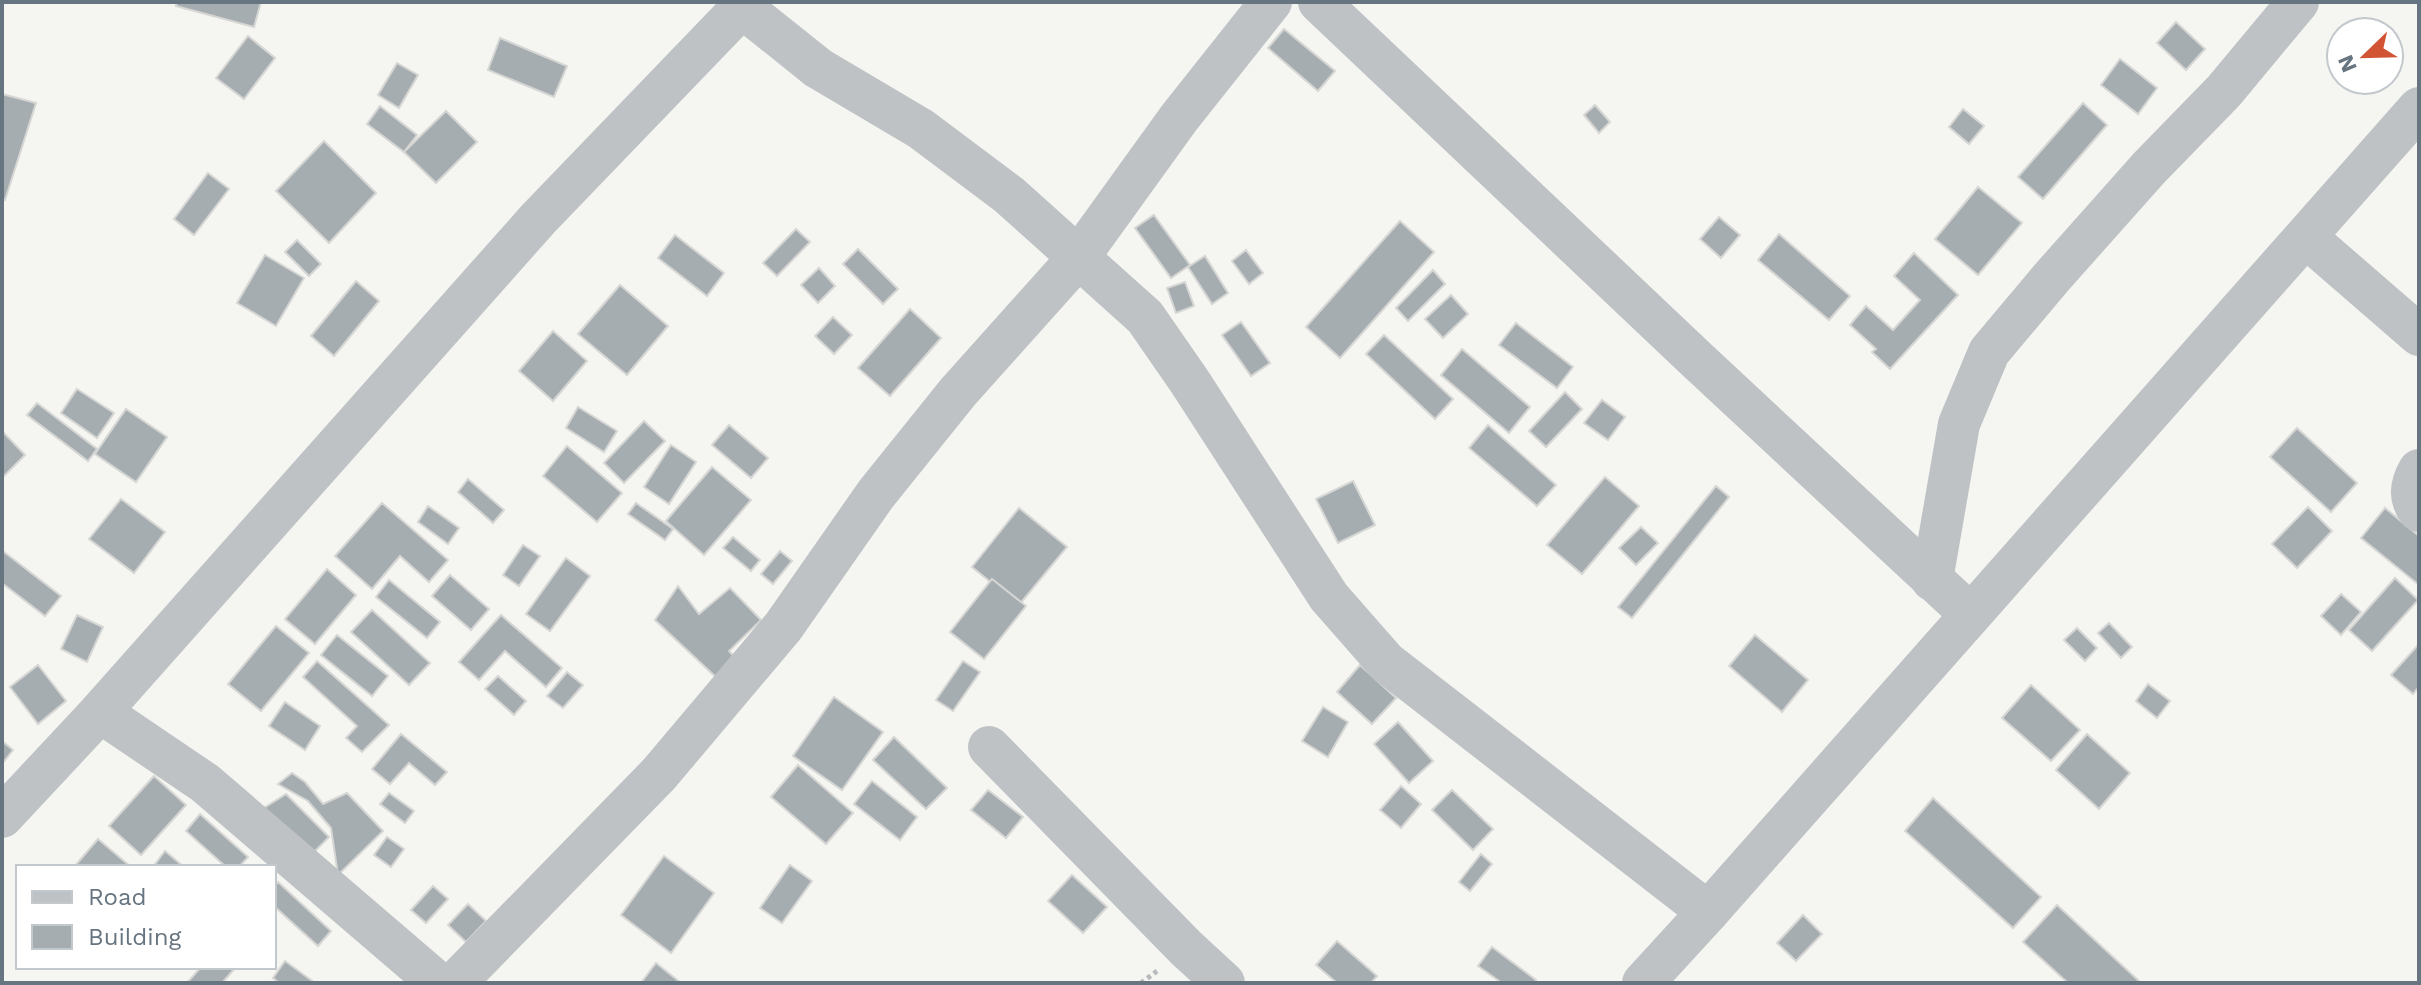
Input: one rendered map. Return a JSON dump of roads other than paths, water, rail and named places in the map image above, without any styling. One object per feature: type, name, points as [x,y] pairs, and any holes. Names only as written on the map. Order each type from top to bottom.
[{"type":"street","points":[[455,983],[659,774],[783,627],[876,494],[958,392],[1078,258],[1179,118],[1271,2]]},
{"type":"street","points":[[1319,2],[1970,614]]},
{"type":"street","points":[[1932,580],[1959,424],[1989,352],[2149,168],[2224,91],[2298,2]]},
{"type":"street","points":[[2,817],[100,712],[538,219],[745,5],[818,68],[921,129],[1009,195],[1145,317],[1329,597],[1386,662],[1708,912]]},
{"type":"street","points":[[1643,983],[2419,108]]},
{"type":"street","points":[[2306,237],[2419,335]]},
{"type":"street","points":[[2419,470],[2412,482],[2411,496],[2419,511]]},
{"type":"street","points":[[100,712],[205,783],[438,983]]},
{"type":"street","points":[[989,747],[1224,983]]}]
